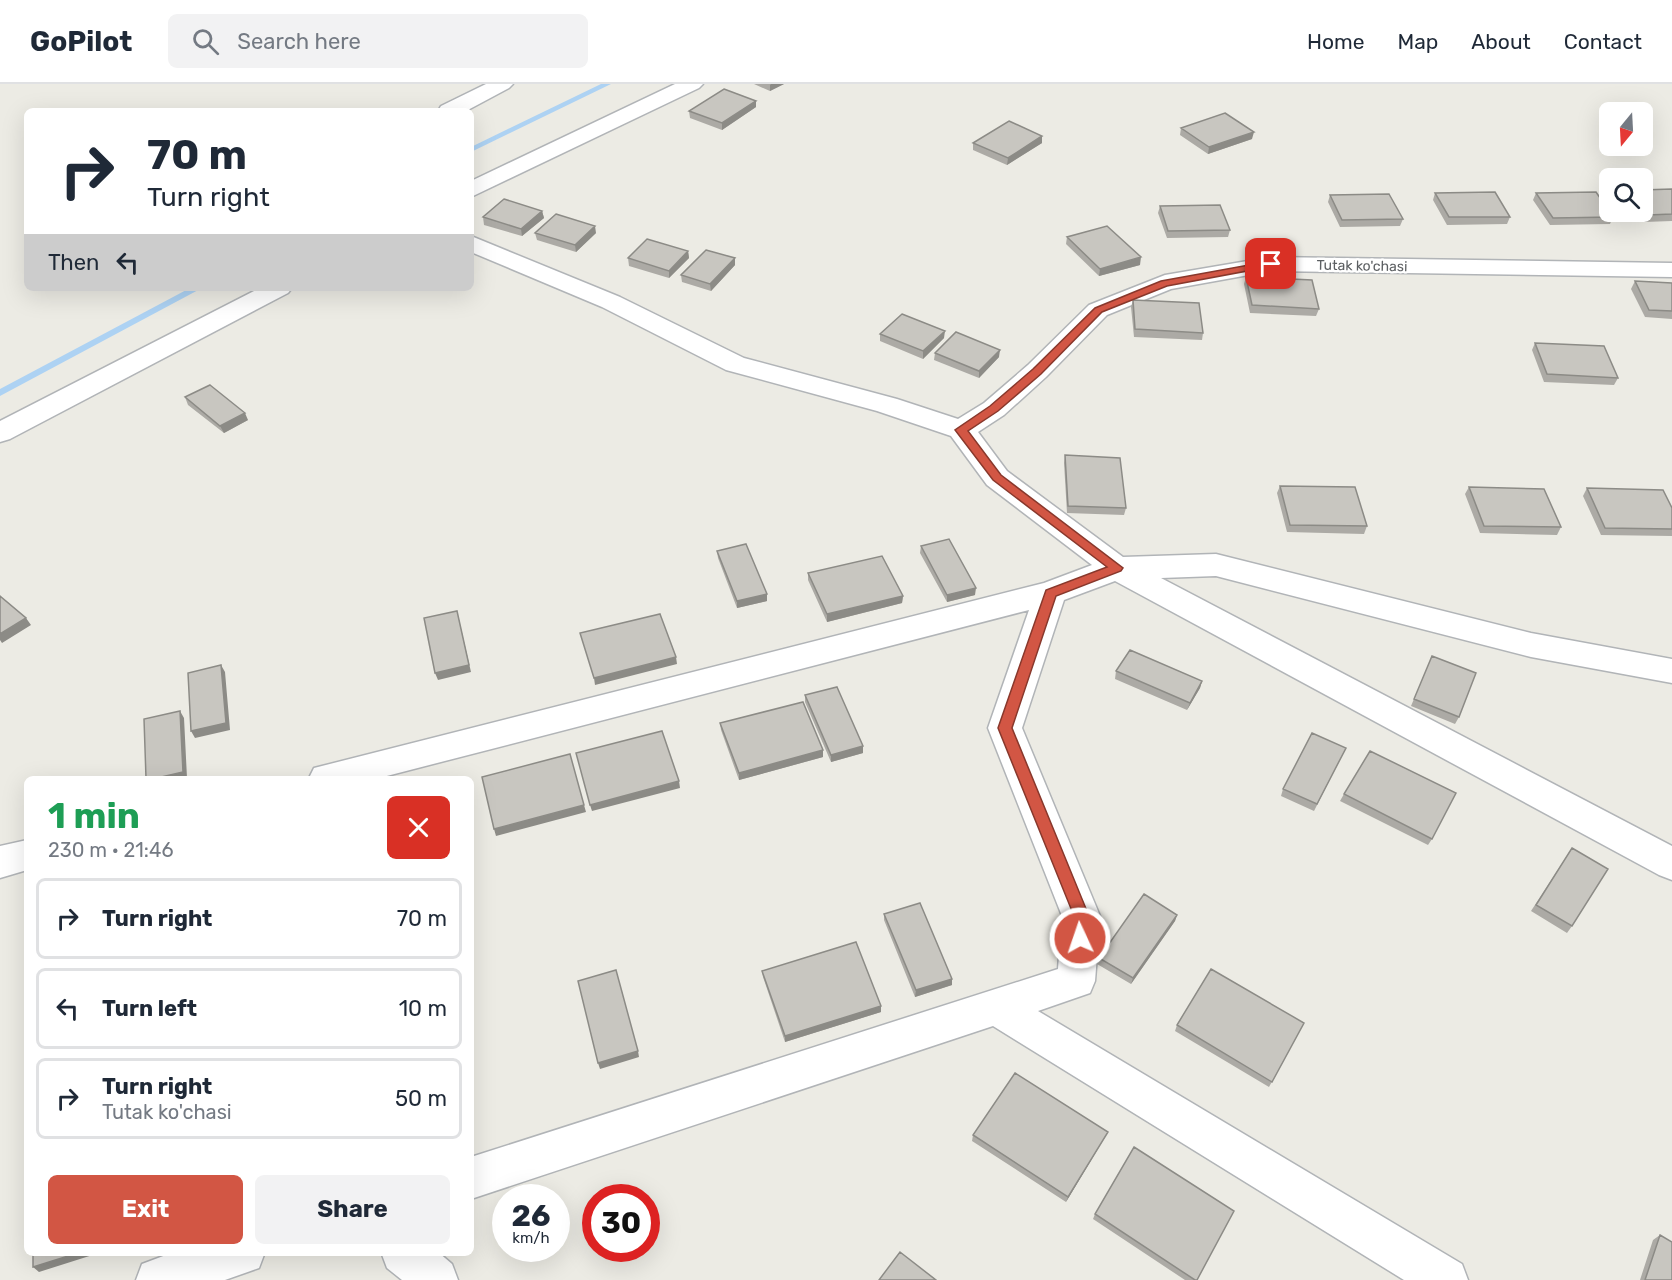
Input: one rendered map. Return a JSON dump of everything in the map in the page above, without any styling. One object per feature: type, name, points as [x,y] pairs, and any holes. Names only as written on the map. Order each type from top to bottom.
[{"type":"street","points":[[455,108],[502,84]]},
{"type":"street","points":[[474,189],[692,84]]},
{"type":"street","points":[[474,244],[611,302],[735,364],[887,405],[961,430],[997,478],[1117,568],[1672,864]]},
{"type":"street","name":"Tutak ko'chasi","points":[[961,430],[994,408],[1037,371],[1098,310],[1165,284],[1271,264],[1672,270]]},
{"type":"street","points":[[0,434],[273,291]]},
{"type":"street","points":[[334,776],[1050,593],[1117,568],[1216,565],[1531,645],[1672,671]]},
{"type":"street","points":[[474,1177],[1076,981],[1081,916],[1005,728],[1050,593]]},
{"type":"street","points":[[0,862],[24,856]]},
{"type":"street","points":[[996,1007],[1446,1280]]},
{"type":"street","points":[[158,1280],[231,1256]]},
{"type":"street","points":[[408,1256],[436,1280]]},
{"type":"building","points":[[724,89],[756,101],[722,123],[689,111]]},
{"type":"building","points":[[1225,113],[1254,132],[1209,147],[1181,128]]},
{"type":"building","points":[[1009,121],[1042,136],[1008,158],[973,143]]},
{"type":"building","points":[[1672,189],[1672,214],[1653,215],[1653,190]]},
{"type":"building","points":[[1495,192],[1510,217],[1449,217],[1435,193]]},
{"type":"building","points":[[1596,192],[1599,196],[1599,217],[1553,218],[1536,193]]},
{"type":"building","points":[[1389,194],[1403,219],[1342,220],[1330,195]]},
{"type":"building","points":[[504,199],[542,211],[521,229],[483,217]]},
{"type":"building","points":[[1220,205],[1230,230],[1168,231],[1160,206]]},
{"type":"building","points":[[556,214],[595,226],[575,245],[535,233]]},
{"type":"building","points":[[1107,226],[1141,257],[1100,269],[1067,237]]},
{"type":"building","points":[[647,239],[688,251],[669,271],[628,258]]},
{"type":"building","points":[[706,250],[735,258],[710,284],[681,275]]},
{"type":"building","points":[[1246,277],[1312,280],[1319,309],[1252,305]]},
{"type":"building","points":[[1635,281],[1672,283],[1672,311],[1649,310]]},
{"type":"building","points":[[1133,300],[1199,303],[1203,333],[1135,329]]},
{"type":"building","points":[[902,314],[945,331],[923,351],[880,334]]},
{"type":"building","points":[[956,332],[1000,350],[979,371],[935,353]]},
{"type":"building","points":[[1535,343],[1604,346],[1618,378],[1547,374]]},
{"type":"building","points":[[210,385],[245,413],[220,426],[185,397]]},
{"type":"building","points":[[1065,455],[1120,458],[1126,508],[1068,506]]},
{"type":"building","points":[[1280,486],[1355,487],[1367,526],[1290,525]]},
{"type":"building","points":[[1469,487],[1544,489],[1561,527],[1484,526]]},
{"type":"building","points":[[1587,488],[1663,490],[1672,508],[1672,529],[1605,528]]},
{"type":"building","points":[[949,539],[976,588],[947,595],[921,546]]},
{"type":"building","points":[[746,544],[767,594],[737,601],[717,551]]},
{"type":"building","points":[[882,556],[903,596],[827,614],[808,573]]},
{"type":"building","points":[[0,596],[26,618],[0,634]]},
{"type":"building","points":[[457,611],[469,665],[435,673],[424,618]]},
{"type":"building","points":[[660,614],[676,657],[594,678],[580,633]]},
{"type":"building","points":[[1130,650],[1202,681],[1190,703],[1116,671]]},
{"type":"building","points":[[1432,656],[1476,673],[1459,717],[1414,699]]},
{"type":"building","points":[[221,665],[226,723],[191,731],[188,673]]},
{"type":"building","points":[[837,687],[863,746],[831,755],[805,695]]},
{"type":"building","points":[[803,702],[823,750],[739,773],[720,723]]},
{"type":"building","points":[[180,711],[183,772],[166,776],[146,776],[144,719]]},
{"type":"building","points":[[662,731],[679,781],[590,805],[576,753]]},
{"type":"building","points":[[1312,733],[1346,748],[1317,804],[1283,789]]},
{"type":"building","points":[[1370,751],[1456,793],[1432,839],[1344,794]]},
{"type":"building","points":[[570,754],[584,805],[494,829],[482,777]]},
{"type":"building","points":[[1572,848],[1608,869],[1572,926],[1536,905]]},
{"type":"building","points":[[1144,894],[1177,915],[1133,978],[1099,958]]},
{"type":"building","points":[[920,903],[952,979],[916,990],[884,914]]},
{"type":"building","points":[[856,942],[881,1006],[785,1036],[762,971]]},
{"type":"building","points":[[1211,969],[1304,1023],[1272,1082],[1177,1025]]},
{"type":"building","points":[[616,970],[638,1051],[598,1063],[578,981]]},
{"type":"building","points":[[1015,1073],[1108,1132],[1068,1197],[973,1135]]},
{"type":"building","points":[[1134,1147],[1234,1211],[1197,1280],[1095,1214]]},
{"type":"building","points":[[1660,1235],[1672,1242],[1672,1280],[1645,1280]]},
{"type":"building","points":[[900,1252],[936,1280],[879,1280]]},
{"type":"building","points":[[33,1256],[68,1256],[33,1267]]},
{"type":"waterway","points":[[474,149],[607,84]]},
{"type":"waterway","points":[[0,393],[191,291]]},
{"type":"route","points":[[1080,938],[1081,916],[1005,728],[1050,593],[1117,568],[997,478],[961,430],[994,408],[1037,371],[1098,310],[1165,284],[1271,264]]}]
